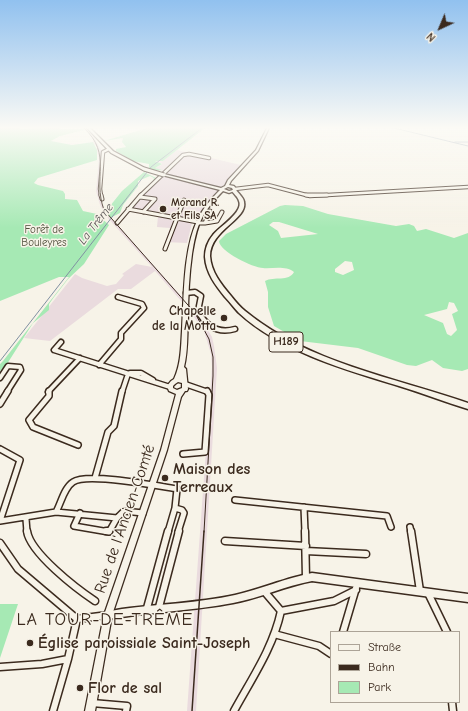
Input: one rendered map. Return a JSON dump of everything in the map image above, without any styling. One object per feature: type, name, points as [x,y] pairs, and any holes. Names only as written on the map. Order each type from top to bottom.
[{"type":"highway","name":"H189","points":[[231,190],[240,197],[243,203],[242,208],[214,236],[208,249],[208,258],[217,283],[238,308],[267,331],[308,353],[345,367],[468,406]]},
{"type":"main road","points":[[128,161],[144,169],[164,175],[231,190]]},
{"type":"main road","name":"Rue de l'Ancien-Comté","points":[[91,707],[108,615],[164,450],[174,408],[184,387],[182,363],[185,303],[192,244],[198,222],[214,199],[247,161]]},
{"type":"main road","points":[[230,180],[231,190]]},
{"type":"main road","points":[[224,188],[231,190]]},
{"type":"main road","points":[[214,199],[231,190]]},
{"type":"main road","name":"Rue de l'Ancien-Comté","points":[[174,408],[173,385],[182,363]]},
{"type":"main road","points":[[173,385],[184,387]]},
{"type":"main road","points":[[173,385],[184,387]]},
{"type":"street","points":[[102,161],[100,189],[102,199]]},
{"type":"street","points":[[117,223],[128,209],[165,170],[176,161]]},
{"type":"street","points":[[231,190],[268,185],[303,195],[312,196],[468,187]]},
{"type":"street","points":[[140,197],[155,199],[143,212]]},
{"type":"street","points":[[165,249],[184,200]]},
{"type":"street","points":[[128,209],[176,219],[205,223],[217,221],[222,212]]},
{"type":"street","points":[[205,223],[210,210]]},
{"type":"street","points":[[186,293],[196,292],[201,296],[198,311],[212,328],[222,332],[235,330]]},
{"type":"street","points":[[99,365],[121,339],[122,333],[144,308],[144,305],[118,297]]},
{"type":"street","points":[[61,342],[54,350],[128,374],[173,385]]},
{"type":"street","points":[[78,445],[33,428],[30,420],[49,396],[48,392],[80,358]]},
{"type":"street","points":[[0,378],[8,366],[20,367],[21,370],[0,404]]},
{"type":"street","points":[[95,478],[108,432],[114,426],[122,391],[128,374]]},
{"type":"street","points":[[183,454],[205,452],[209,395],[207,391],[184,387]]},
{"type":"street","points":[[0,449],[20,460],[0,521],[56,512],[80,513],[117,518]]},
{"type":"street","points":[[56,512],[73,482],[77,480],[95,478],[177,489],[174,508],[148,608]]},
{"type":"street","points":[[235,500],[387,516],[391,527]]},
{"type":"street","points":[[304,507],[306,578]]},
{"type":"street","points":[[159,607],[184,513],[182,510],[174,508]]},
{"type":"street","points":[[80,513],[74,526],[110,532],[117,518],[124,511],[143,513]]},
{"type":"street","points":[[26,518],[28,537],[47,561],[83,593],[95,601]]},
{"type":"street","points":[[410,527],[424,592],[439,614],[447,631]]},
{"type":"street","points":[[226,541],[366,554]]},
{"type":"street","points":[[0,543],[18,569],[77,619],[148,608],[224,601],[263,591],[294,580],[312,577],[357,587],[424,592],[468,598]]},
{"type":"street","points":[[281,611],[334,601],[357,587]]},
{"type":"street","points":[[343,631],[357,587]]},
{"type":"street","points":[[263,591],[281,611]]},
{"type":"street","points":[[234,711],[265,654],[279,622],[281,611]]},
{"type":"street","points":[[53,711],[77,619]]},
{"type":"street","points":[[274,634],[319,646],[330,653]]},
{"type":"street","points":[[0,667],[30,666],[68,658]]},
{"type":"street","points":[[91,707],[127,706],[126,711]]},
{"type":"shaded area","points":[[99,161],[101,161],[99,193],[103,206],[112,219],[200,317],[212,337],[214,346],[217,368],[196,711],[187,711],[212,367],[211,354],[204,331],[189,310],[155,271],[131,289],[118,289],[50,341],[24,338],[75,274],[82,278],[107,286],[116,284],[124,275],[122,274],[136,264],[152,267],[106,216],[100,205],[96,191]]},
{"type":"shaded area","points":[[225,161],[241,165],[196,218],[181,219],[192,223],[187,243],[165,242],[170,228],[157,227],[158,216],[130,211],[129,208],[163,171],[155,168],[162,163],[155,162]]},
{"type":"green space","name":"Forêt de Bouleyres","points":[[0,161],[93,161],[38,178],[34,183],[63,191],[65,194],[65,199],[77,200],[83,211],[97,214],[109,225],[84,264],[68,279],[54,297],[49,304],[49,310],[33,323],[7,364],[0,371],[0,364],[69,277],[59,277],[0,301]]},
{"type":"green space","points":[[134,161],[155,161],[162,164],[155,168],[162,170],[151,169],[149,168],[149,164]]},
{"type":"green space","points":[[144,172],[156,178],[153,180],[154,178],[150,176],[138,181],[138,186],[123,205],[120,213],[110,218],[106,211],[122,191]]},
{"type":"green space","points":[[280,206],[303,206],[328,214],[396,226],[409,224],[414,226],[417,231],[426,229],[454,238],[468,233],[468,369],[462,371],[443,368],[432,360],[416,366],[407,365],[358,348],[300,341],[274,326],[268,307],[268,292],[265,281],[289,277],[294,272],[287,269],[263,268],[252,265],[230,254],[220,245],[219,241],[226,234]],"holes":[[[273,222],[279,222],[318,234],[281,238],[278,231],[269,225]],[[345,261],[352,262],[354,270],[343,275],[335,272],[335,269]],[[449,302],[454,303],[458,311],[452,314],[457,330],[451,336],[447,334],[443,323],[424,315],[447,309]]]},
{"type":"green space","points":[[0,604],[18,604],[0,658]]},
{"type":"waterway","name":"La Trême","points":[[0,361],[151,167],[159,161]]},
{"type":"railway","points":[[100,161],[100,187],[104,210],[195,313],[209,339],[213,357],[213,376],[204,532]]},
{"type":"railway","points":[[192,711],[204,531]]},
{"type":"place","name":"Morand R. et Fils SA","points":[[163,209]]},
{"type":"place","name":"Chapelle de la Motta","points":[[224,318]]},
{"type":"place","name":"Maison des Terreaux","points":[[165,478]]},
{"type":"place","name":"Église paroissiale Saint-Joseph","points":[[30,643]]},
{"type":"place","name":"Flor de sal","points":[[80,688]]},
{"type":"district","name":"LA TOUR-DE-TRÊME","points":[[105,620]]}]
